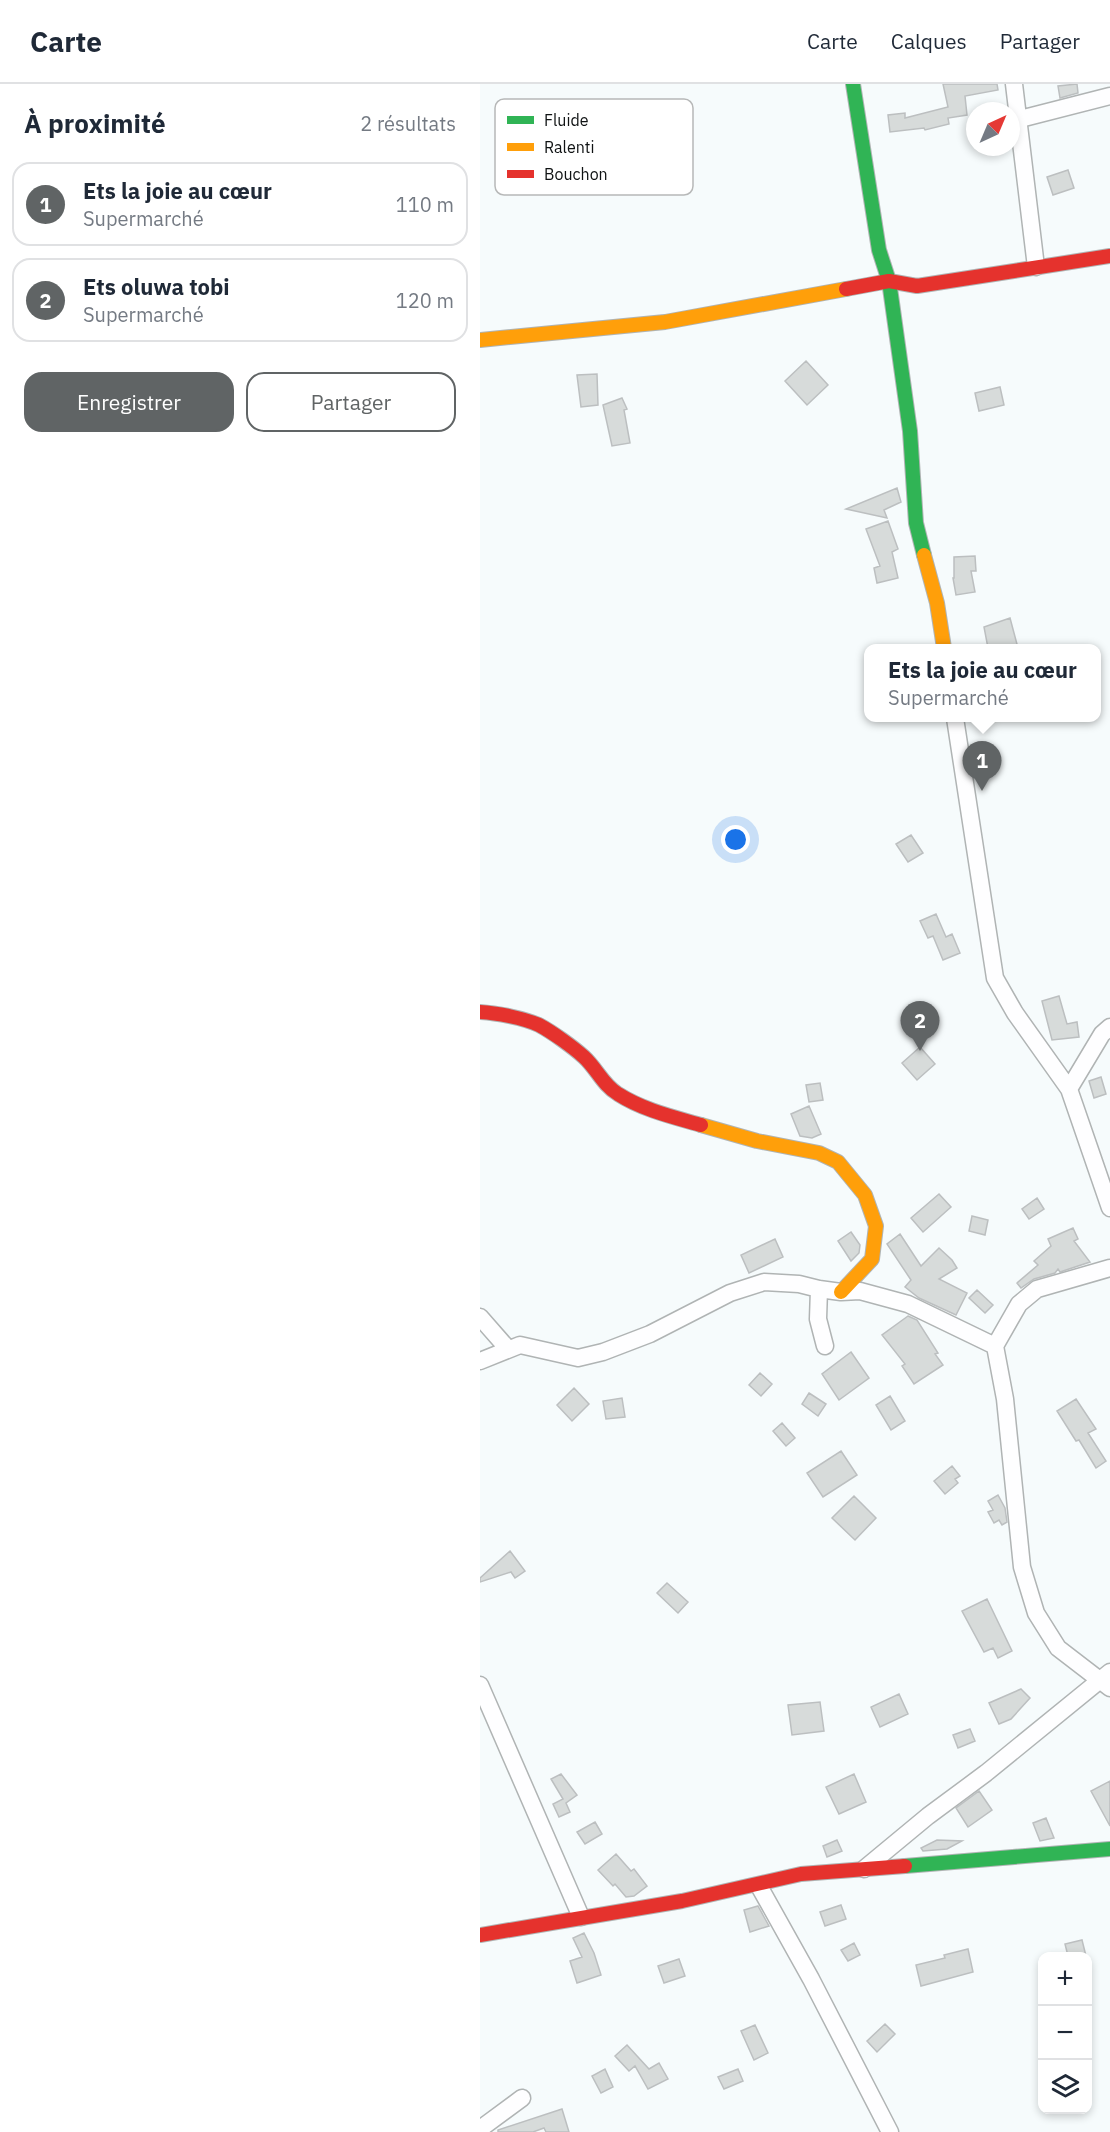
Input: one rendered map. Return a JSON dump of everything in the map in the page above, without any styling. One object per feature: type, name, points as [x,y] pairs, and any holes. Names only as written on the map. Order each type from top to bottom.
[{"type":"street","points":[[853,84],[879,250],[889,281],[910,431],[916,523],[937,603],[943,644]]},
{"type":"street","points":[[1014,84],[1017,102]]},
{"type":"street","points":[[1036,267],[1020,119],[1110,96]]},
{"type":"street","points":[[879,250],[892,273],[917,286]]},
{"type":"street","points":[[480,340],[665,322],[889,281],[917,286],[1110,256]]},
{"type":"street","points":[[956,722],[995,978],[1015,1013],[1069,1089],[1110,1208]]},
{"type":"street","points":[[480,1012],[495,1013],[538,1025],[584,1058],[596,1070],[604,1083],[619,1095],[654,1111],[757,1141],[819,1153],[838,1162],[865,1195],[876,1226],[872,1259],[841,1292]]},
{"type":"street","points":[[1069,1089],[1102,1034],[1110,1027]]},
{"type":"street","points":[[864,1869],[928,1816],[1106,1680],[1058,1648],[1036,1613],[1022,1567],[1005,1399],[995,1346],[1019,1305],[1037,1289],[1110,1268]]},
{"type":"street","points":[[480,1361],[520,1345],[578,1358],[603,1352],[650,1334],[730,1293],[764,1282],[799,1284],[841,1292],[860,1291],[908,1304],[995,1346]]},
{"type":"street","points":[[819,1289],[818,1319],[825,1346]]},
{"type":"street","points":[[480,1317],[508,1349]]},
{"type":"street","points":[[480,1685],[581,1917]]},
{"type":"street","points":[[480,1935],[683,1901],[759,1886],[801,1874],[1110,1849]]},
{"type":"street","points":[[759,1886],[811,1979],[890,2132]]},
{"type":"street","points":[[480,2129],[522,2098]]},
{"type":"building","points":[[943,84],[997,84],[998,90],[965,96],[966,115],[948,118],[949,124],[925,130],[924,128],[890,132],[888,115],[905,113],[905,118],[948,107]]},
{"type":"building","points":[[1077,84],[1078,93],[1060,98],[1058,86]]},
{"type":"building","points":[[1068,170],[1074,188],[1053,195],[1047,177]]},
{"type":"building","points":[[806,361],[828,385],[807,405],[785,381]]},
{"type":"building","points":[[597,374],[598,405],[581,407],[577,375]]},
{"type":"building","points":[[1000,387],[1004,405],[979,411],[975,393]]},
{"type":"building","points":[[622,398],[627,409],[624,410],[630,443],[612,446],[603,405]]},
{"type":"building","points":[[897,488],[901,502],[884,510],[887,518],[846,509]]},
{"type":"building","points":[[888,521],[898,549],[892,552],[898,578],[877,583],[874,568],[880,566],[866,529]]},
{"type":"building","points":[[975,556],[976,571],[971,571],[975,592],[956,595],[953,578],[954,557]]},
{"type":"building","points":[[1010,618],[1017,644],[987,644],[984,627]]},
{"type":"building","points":[[911,835],[923,853],[908,862],[896,844]]},
{"type":"building","points":[[936,914],[946,937],[952,934],[960,953],[943,960],[933,936],[928,938],[920,921]]},
{"type":"building","points":[[1059,996],[1067,1024],[1077,1022],[1079,1037],[1052,1040],[1042,1001]]},
{"type":"building","points":[[920,1047],[935,1064],[917,1080],[902,1063]]},
{"type":"building","points":[[1101,1077],[1106,1094],[1094,1098],[1089,1081]]},
{"type":"building","points":[[820,1083],[823,1100],[809,1102],[806,1085]]},
{"type":"building","points":[[809,1106],[821,1134],[812,1138],[800,1136],[791,1114]]},
{"type":"building","points":[[939,1194],[951,1207],[923,1232],[911,1218]]},
{"type":"building","points":[[1037,1198],[1044,1209],[1029,1219],[1022,1209]]},
{"type":"building","points":[[972,1216],[988,1220],[985,1235],[969,1231]]},
{"type":"building","points":[[1073,1228],[1078,1239],[1074,1241],[1090,1262],[1060,1272],[1058,1269],[1055,1273],[1034,1279],[1021,1288],[1017,1283],[1038,1265],[1034,1261],[1051,1246],[1048,1239]]},
{"type":"building","points":[[851,1232],[860,1245],[859,1253],[851,1261],[838,1241]]},
{"type":"building","points":[[900,1234],[921,1266],[939,1248],[952,1260],[957,1268],[939,1279],[967,1293],[956,1315],[919,1298],[905,1287],[911,1280],[887,1244]]},
{"type":"building","points":[[775,1239],[783,1257],[749,1273],[741,1255]]},
{"type":"building","points":[[977,1290],[993,1305],[985,1313],[969,1298]]},
{"type":"building","points":[[908,1316],[917,1320],[943,1365],[914,1384],[902,1366],[905,1364],[882,1335]]},
{"type":"building","points":[[851,1352],[869,1378],[839,1400],[822,1374]]},
{"type":"building","points":[[760,1373],[772,1384],[761,1396],[749,1385]]},
{"type":"building","points":[[574,1388],[589,1404],[572,1421],[557,1405]]},
{"type":"building","points":[[809,1393],[826,1404],[818,1416],[802,1404]]},
{"type":"building","points":[[890,1396],[905,1421],[891,1430],[876,1405]]},
{"type":"building","points":[[622,1398],[625,1417],[606,1419],[603,1401]]},
{"type":"building","points":[[1076,1399],[1096,1429],[1088,1433],[1106,1461],[1096,1468],[1057,1411]]},
{"type":"building","points":[[782,1423],[795,1438],[786,1446],[773,1431]]},
{"type":"building","points":[[841,1451],[857,1475],[823,1497],[807,1473]]},
{"type":"building","points":[[952,1466],[960,1476],[955,1479],[958,1483],[945,1494],[934,1481]]},
{"type":"building","points":[[998,1495],[1005,1508],[1007,1522],[1002,1525],[999,1520],[994,1523],[988,1512],[993,1510],[988,1501]]},
{"type":"building","points":[[854,1496],[876,1518],[855,1540],[832,1518]]},
{"type":"building","points":[[510,1551],[525,1571],[515,1578],[511,1572],[480,1582],[480,1578]]},
{"type":"building","points":[[667,1583],[688,1602],[678,1613],[657,1593]]},
{"type":"building","points":[[987,1599],[1012,1651],[998,1658],[993,1648],[984,1652],[962,1611]]},
{"type":"building","points":[[1021,1689],[1030,1698],[1011,1719],[999,1724],[989,1703]]},
{"type":"building","points":[[899,1694],[908,1714],[880,1727],[871,1707]]},
{"type":"building","points":[[820,1702],[824,1731],[792,1735],[788,1705]]},
{"type":"building","points":[[970,1729],[975,1741],[958,1748],[953,1735]]},
{"type":"building","points":[[561,1774],[577,1795],[566,1803],[570,1812],[559,1817],[553,1804],[563,1799],[551,1779]]},
{"type":"building","points":[[854,1774],[866,1802],[839,1814],[826,1787]]},
{"type":"building","points":[[1110,1781],[1110,1826],[1091,1791]]},
{"type":"building","points":[[979,1791],[992,1810],[968,1827],[956,1808]]},
{"type":"building","points":[[1046,1818],[1054,1838],[1040,1841],[1033,1823]]},
{"type":"building","points":[[595,1822],[602,1834],[585,1844],[577,1832]]},
{"type":"building","points":[[837,1840],[842,1851],[827,1857],[823,1846]]},
{"type":"building","points":[[937,1840],[962,1841],[947,1849],[923,1851],[921,1848]]},
{"type":"building","points":[[616,1854],[631,1871],[634,1869],[647,1886],[634,1896],[626,1897],[598,1870]]},
{"type":"building","points":[[841,1905],[846,1919],[825,1926],[820,1912]]},
{"type":"building","points":[[758,1906],[769,1926],[750,1932],[744,1910]]},
{"type":"building","points":[[584,1933],[601,1975],[577,1983],[570,1961],[582,1957],[573,1938]]},
{"type":"building","points":[[1082,1940],[1085,1952],[1067,1952],[1065,1944]]},
{"type":"building","points":[[854,1943],[860,1955],[848,1961],[841,1950]]},
{"type":"building","points":[[968,1949],[973,1972],[921,1986],[916,1965],[945,1958],[944,1955]]},
{"type":"building","points":[[679,1959],[685,1976],[664,1983],[658,1966]]},
{"type":"building","points":[[885,2024],[895,2034],[877,2052],[867,2041]]},
{"type":"building","points":[[755,2025],[768,2053],[754,2060],[741,2031]]},
{"type":"building","points":[[627,2045],[649,2069],[659,2063],[668,2079],[648,2089],[635,2066],[629,2071],[615,2056]]},
{"type":"building","points":[[605,2069],[613,2087],[601,2093],[592,2076]]},
{"type":"building","points":[[738,2069],[743,2081],[724,2089],[718,2077]]},
{"type":"building","points":[[562,2109],[569,2132],[546,2132],[544,2128],[533,2132],[498,2132],[498,2130]]},
{"type":"traffic: fast","points":[[853,84],[879,250],[889,281],[910,431],[916,523],[924,555]]},
{"type":"traffic: fast","points":[[905,1866],[1110,1849]]},
{"type":"traffic: slow","points":[[480,340],[665,322],[846,289]]},
{"type":"traffic: slow","points":[[924,555],[937,603],[943,644]]},
{"type":"traffic: slow","points":[[701,1125],[757,1141],[819,1153],[838,1162],[865,1195],[876,1226],[872,1259],[841,1292]]},
{"type":"traffic: jam","points":[[846,289],[889,281],[917,286],[1110,256]]},
{"type":"traffic: jam","points":[[480,1012],[510,1016],[539,1025],[584,1057],[608,1086],[618,1094],[648,1109],[701,1125]]},
{"type":"traffic: jam","points":[[480,1935],[682,1901],[801,1874],[905,1866]]},
{"type":"place","name":"Ets la joie au cœur","points":[[982,791]]},
{"type":"place","name":"Ets oluwa tobi","points":[[920,1051]]}]
